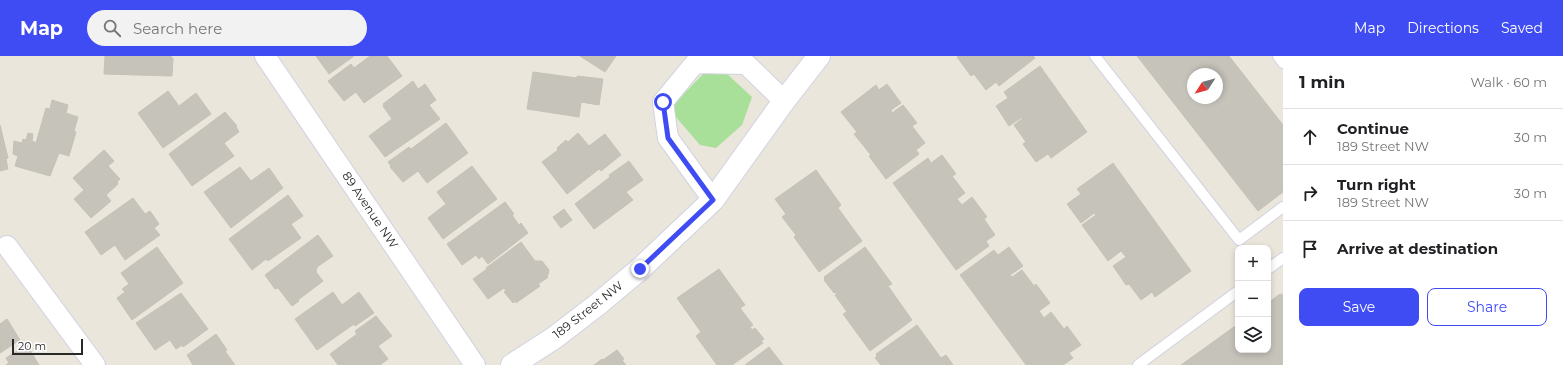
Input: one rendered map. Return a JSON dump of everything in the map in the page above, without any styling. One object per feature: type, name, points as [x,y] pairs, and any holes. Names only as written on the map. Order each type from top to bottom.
[{"type":"street","name":"89 Avenue NW","points":[[265,56],[475,365]]},
{"type":"street","name":"189 Street NW","points":[[512,365],[554,338],[597,305],[640,269],[713,200],[784,101],[819,56]]},
{"type":"street","points":[[713,200],[668,138],[663,102],[695,63],[746,64],[784,101]]},
{"type":"street","points":[[7,246],[95,365]]},
{"type":"lane","points":[[1095,56],[1240,240],[1283,207]]},
{"type":"lane","points":[[1278,56],[1283,63]]},
{"type":"lane","points":[[1271,267],[1283,258]]},
{"type":"lane","points":[[1138,365],[1235,293]]},
{"type":"green space","points":[[725,72],[752,97],[742,125],[716,148],[700,145],[675,116],[675,103],[704,73]]},
{"type":"building","points":[[105,56],[171,56],[171,58],[173,58],[172,76],[104,74]]},
{"type":"building","points":[[316,56],[354,56],[329,74]]},
{"type":"building","points":[[370,56],[387,56],[402,76],[364,103],[356,92],[344,101],[328,81],[351,64],[354,68]]},
{"type":"building","points":[[580,56],[616,56],[605,72]]},
{"type":"building","points":[[1033,56],[1035,58],[999,86],[996,82],[986,90],[974,74],[971,76],[957,57]]},
{"type":"building","points":[[1137,56],[1229,56],[1283,125],[1283,192],[1258,211]]},
{"type":"building","points":[[1040,66],[1087,132],[1051,158],[1048,154],[1036,162],[1023,144],[1026,142],[1014,125],[1023,118],[1022,117],[1009,126],[996,106],[1008,98],[1004,92]]},
{"type":"building","points":[[533,72],[577,78],[577,76],[603,79],[599,105],[581,102],[579,117],[527,109]]},
{"type":"building","points":[[413,81],[418,89],[425,84],[436,100],[429,105],[440,119],[385,157],[369,136],[392,119],[383,104]]},
{"type":"building","points":[[887,84],[901,103],[891,110],[892,113],[903,105],[917,123],[912,126],[925,143],[916,150],[919,154],[886,179],[869,156],[871,155],[854,134],[857,132],[841,112],[876,85],[879,90]]},
{"type":"building","points":[[168,91],[179,106],[196,93],[211,114],[163,148],[138,113]]},
{"type":"building","points":[[52,100],[68,105],[66,113],[78,117],[74,131],[76,132],[69,156],[59,153],[50,176],[15,166],[18,156],[13,154],[14,141],[22,143],[23,139],[26,140],[28,133],[33,134],[32,141],[36,143],[46,108],[50,109]]},
{"type":"building","points":[[225,112],[237,126],[236,127],[239,132],[224,143],[234,156],[192,186],[169,154]]},
{"type":"building","points":[[446,123],[468,153],[427,183],[418,171],[403,182],[390,167],[391,166],[388,162],[409,147],[411,149]]},
{"type":"building","points":[[0,125],[8,158],[6,159],[8,169],[0,171]]},
{"type":"building","points":[[578,133],[589,146],[605,134],[621,155],[601,171],[599,169],[567,194],[542,162],[558,150],[557,148],[566,140],[568,142]]},
{"type":"building","points":[[104,150],[114,161],[108,166],[120,179],[117,182],[118,184],[106,195],[111,201],[91,218],[74,199],[84,190],[73,178]]},
{"type":"building","points":[[942,155],[956,174],[952,176],[965,193],[957,199],[962,205],[972,197],[987,217],[984,219],[995,235],[986,241],[989,246],[956,270],[893,183],[928,158],[931,163]]},
{"type":"building","points":[[629,161],[643,180],[626,192],[633,200],[594,229],[575,204],[610,177],[609,175]]},
{"type":"building","points":[[1113,163],[1191,271],[1155,297],[1152,292],[1141,300],[1129,284],[1126,285],[1113,266],[1126,257],[1121,251],[1108,261],[1082,225],[1096,215],[1094,213],[1081,223],[1067,204],[1081,194],[1077,189]]},
{"type":"building","points":[[472,166],[497,199],[443,239],[428,218],[446,204],[437,192]]},
{"type":"building","points":[[240,167],[251,181],[269,168],[283,188],[231,228],[204,192]]},
{"type":"building","points":[[816,170],[841,205],[838,208],[862,241],[819,272],[794,237],[796,235],[782,217],[786,214],[775,199]]},
{"type":"building","points":[[288,195],[303,216],[291,224],[301,238],[268,261],[266,259],[252,270],[229,239]]},
{"type":"building","points":[[133,198],[145,214],[150,211],[159,224],[154,228],[160,235],[125,260],[115,245],[101,255],[85,232]]},
{"type":"building","points":[[505,202],[514,214],[512,215],[519,225],[521,223],[528,233],[488,264],[482,256],[479,259],[476,255],[462,265],[447,244]]},
{"type":"building","points":[[564,209],[572,220],[561,228],[553,217]]},
{"type":"building","points":[[318,235],[333,256],[317,267],[316,272],[323,281],[292,306],[278,288],[275,289],[265,275]]},
{"type":"building","points":[[521,242],[535,261],[542,261],[549,270],[547,278],[538,284],[540,286],[516,303],[515,301],[513,303],[504,292],[506,291],[504,288],[488,299],[473,279]]},
{"type":"building","points":[[157,247],[183,283],[132,320],[117,298],[125,292],[122,289],[129,284],[121,273]]},
{"type":"building","points":[[865,247],[892,284],[888,286],[912,320],[870,351],[843,314],[847,312],[835,295],[837,294],[835,292],[834,293],[824,280],[824,277]]},
{"type":"building","points":[[1009,247],[1023,266],[1010,275],[1012,277],[1022,270],[1034,286],[1036,284],[1050,303],[1039,311],[1044,318],[1051,312],[1064,329],[1067,326],[1081,345],[1069,353],[1073,358],[1063,365],[1026,365],[960,275],[994,250],[998,255]]},
{"type":"building","points":[[719,269],[745,305],[740,308],[753,325],[750,327],[752,330],[755,328],[764,339],[761,341],[763,343],[732,365],[717,365],[696,336],[701,332],[677,298]]},
{"type":"building","points":[[333,292],[342,305],[359,292],[374,313],[355,326],[354,324],[317,350],[295,319]]},
{"type":"building","points":[[181,293],[208,329],[183,347],[182,345],[176,349],[170,340],[155,350],[136,323]]},
{"type":"building","points":[[1280,294],[1283,295],[1283,365],[1181,365],[1235,326],[1235,353],[1271,353],[1271,301]]},
{"type":"building","points":[[376,316],[392,336],[378,346],[388,359],[380,365],[338,365],[330,354],[357,334],[355,331]]},
{"type":"building","points":[[7,319],[20,340],[0,353],[0,324]]},
{"type":"building","points":[[917,325],[941,358],[946,355],[953,365],[881,365],[875,358],[877,356],[876,354]]},
{"type":"building","points":[[216,334],[227,350],[225,351],[235,365],[193,365],[187,355]]},
{"type":"building","points":[[27,345],[39,365],[6,365],[9,363],[6,358]]},
{"type":"building","points":[[769,347],[783,365],[745,365]]},
{"type":"building","points":[[617,350],[624,359],[622,360],[626,365],[594,365],[602,359],[603,360]]},
{"type":"route","points":[[640,269],[713,200],[668,138],[663,102]]}]
